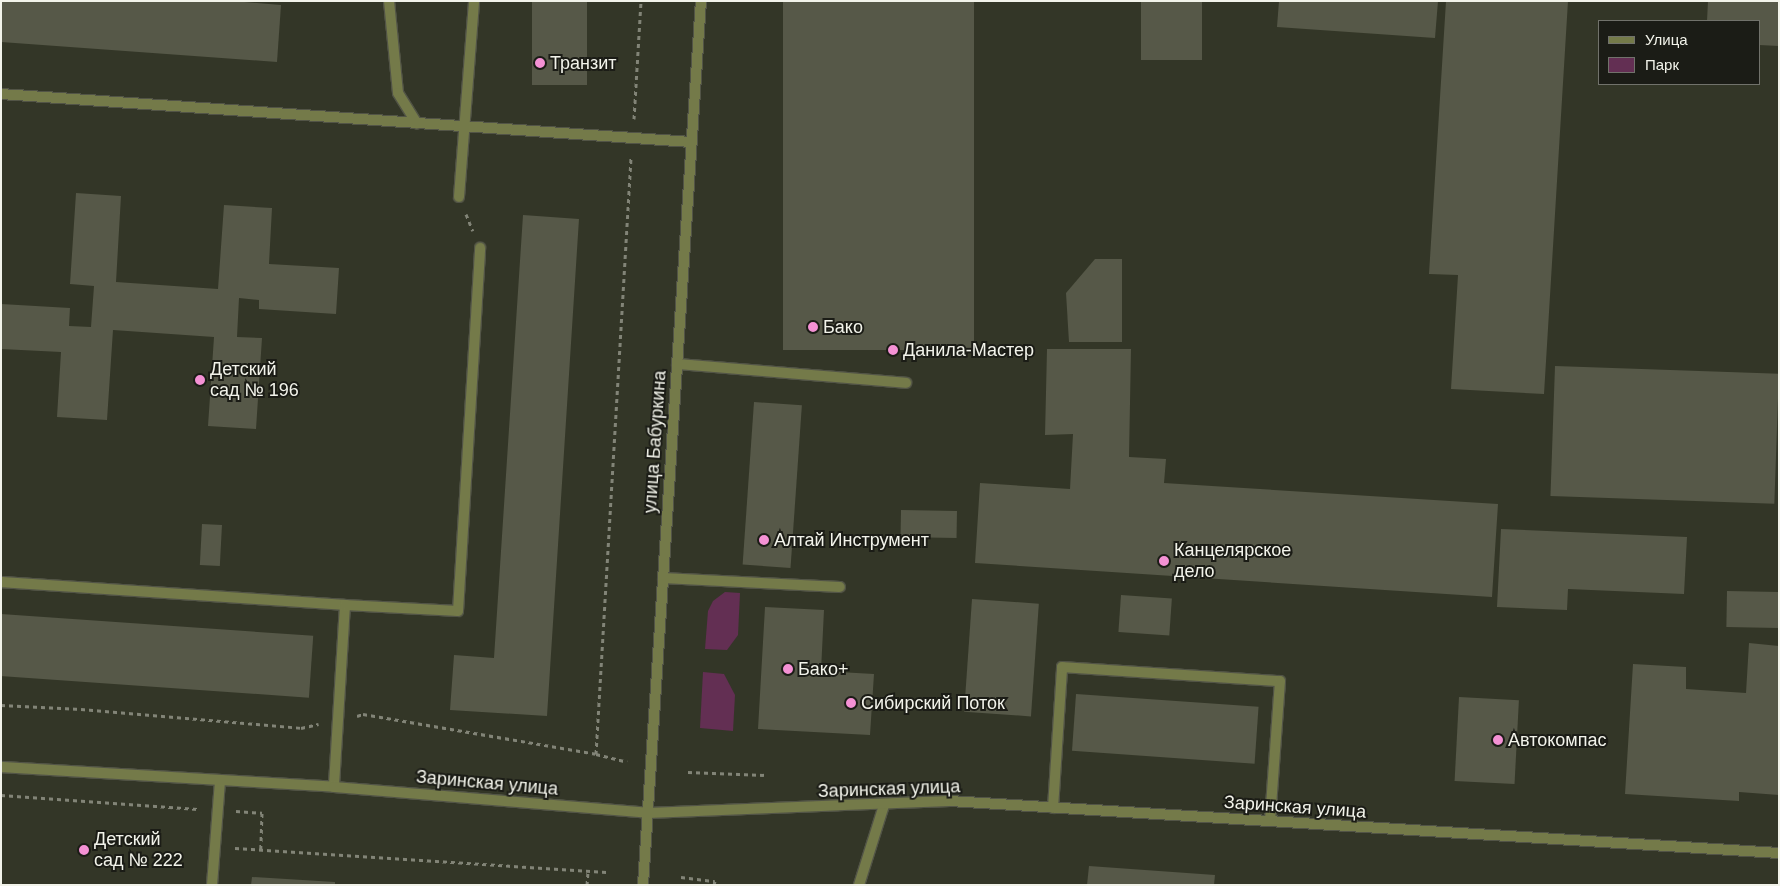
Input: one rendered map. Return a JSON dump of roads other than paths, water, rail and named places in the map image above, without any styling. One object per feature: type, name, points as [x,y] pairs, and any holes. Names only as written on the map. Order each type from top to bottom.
[{"type":"street","points":[[389,1],[398,92],[417,123]]},
{"type":"street","points":[[459,197],[474,1]]},
{"type":"street","name":"улица Бабуркина","points":[[643,885],[701,1]]},
{"type":"street","points":[[1,94],[691,142]]},
{"type":"street","points":[[1,582],[458,611],[480,248]]},
{"type":"street","points":[[677,364],[906,383]]},
{"type":"street","points":[[663,578],[840,587]]},
{"type":"street","points":[[334,786],[345,604]]},
{"type":"street","points":[[1053,808],[1062,667],[1280,681],[1270,821]]},
{"type":"street","name":"Заринская улица","points":[[1,767],[334,786],[648,813],[884,806],[950,801],[1779,853]]},
{"type":"street","points":[[212,885],[220,780]]},
{"type":"street","points":[[859,885],[884,806]]},
{"type":"place","name":"Транзит","points":[[540,63]]},
{"type":"place","name":"Бако","points":[[813,327]]},
{"type":"place","name":"Данила-Мастер","points":[[893,350]]},
{"type":"place","name":"Детский сад № 196","points":[[200,380]]},
{"type":"place","name":"Алтай Инструмент","points":[[764,540]]},
{"type":"place","name":"Канцелярское дело","points":[[1164,561]]},
{"type":"place","name":"Бако+","points":[[788,669]]},
{"type":"place","name":"Сибирский Поток","points":[[851,703]]},
{"type":"place","name":"Автокомпас","points":[[1498,740]]},
{"type":"place","name":"Детский сад № 222","points":[[84,850]]}]
